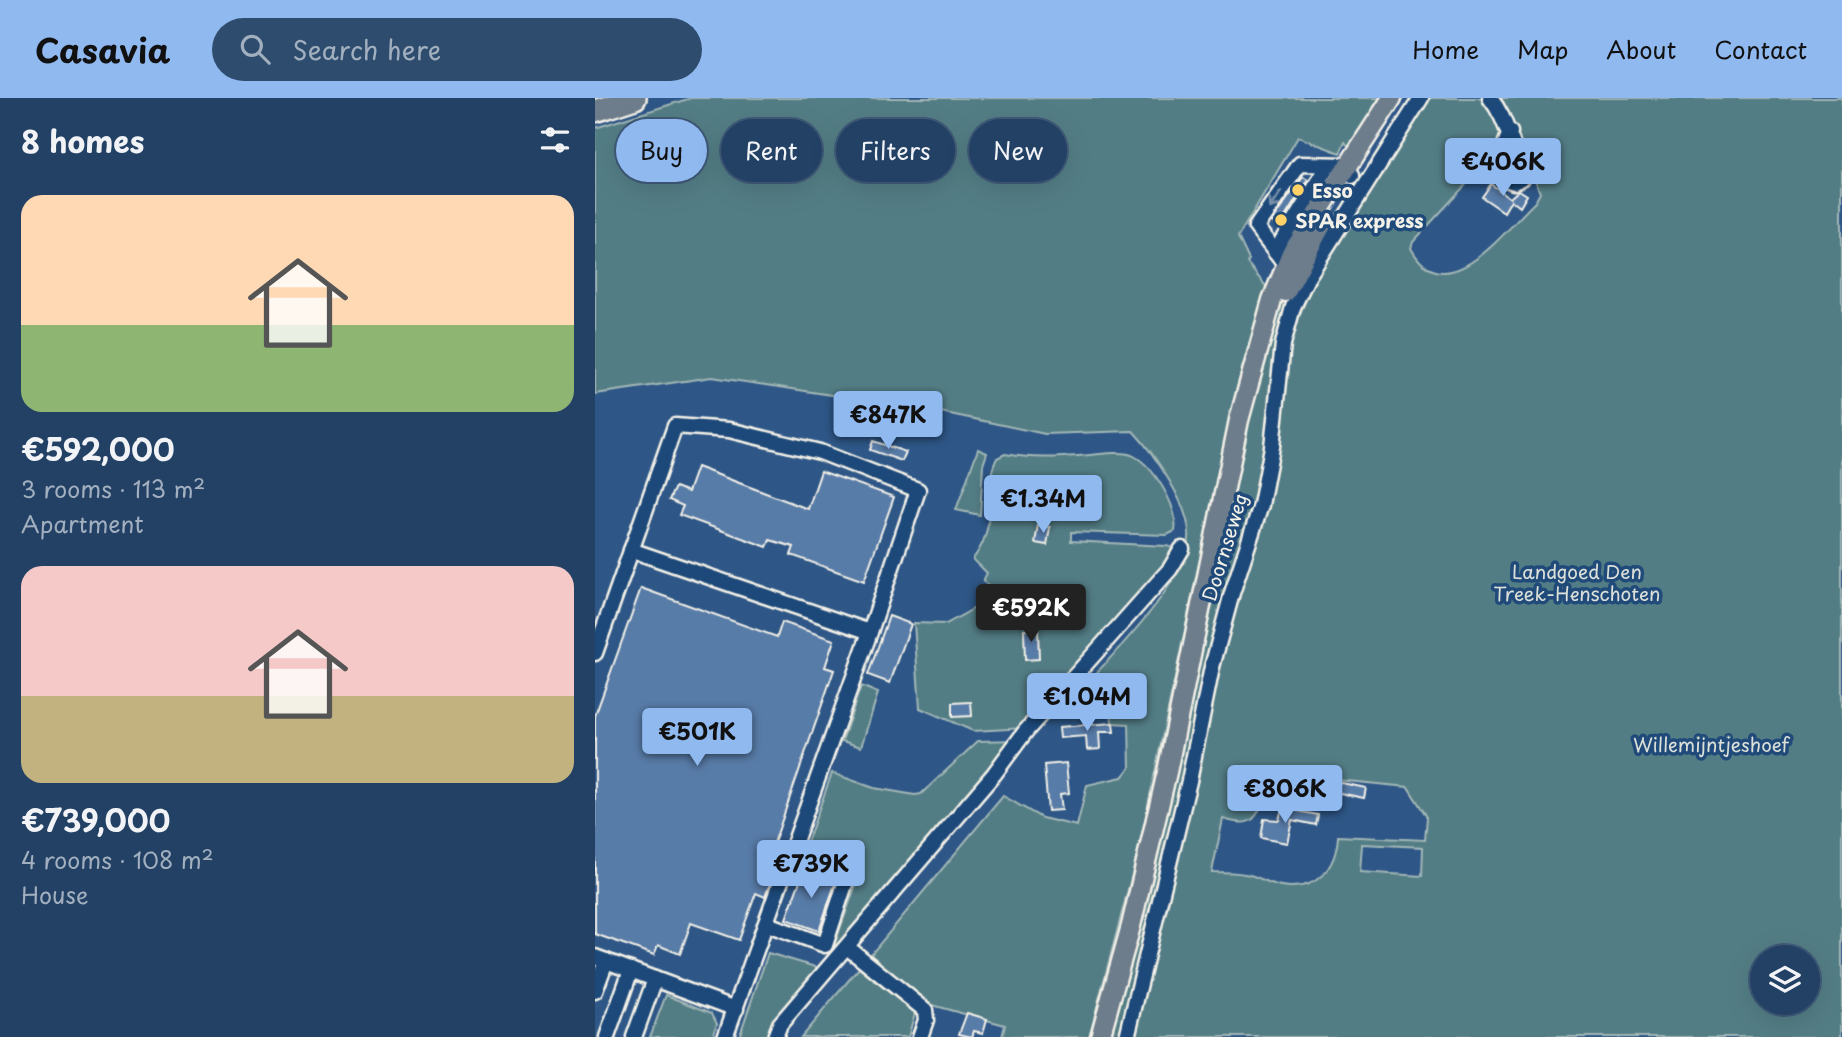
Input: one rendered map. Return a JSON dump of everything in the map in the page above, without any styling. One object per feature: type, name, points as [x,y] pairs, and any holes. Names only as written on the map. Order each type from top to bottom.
[{"type":"highway","points":[[595,111],[635,98]]},
{"type":"main road","name":"Doornseweg","points":[[1350,170],[1392,98]]},
{"type":"main road","name":"Doornseweg","points":[[1100,1037],[1131,926],[1167,772],[1240,420],[1278,307],[1287,261],[1403,98]]},
{"type":"street","name":"Doornseweg","points":[[1127,1037],[1189,781],[1212,667],[1232,593],[1261,505],[1272,447],[1283,344],[1293,307],[1307,278],[1422,98]]},
{"type":"street","points":[[1490,98],[1510,132]]},
{"type":"street","points":[[1287,261],[1256,227],[1300,164],[1329,165],[1350,170]]},
{"type":"street","name":"Doornseweg","points":[[1287,261],[1329,165]]},
{"type":"street","points":[[595,653],[675,426],[729,430],[820,452],[918,490],[792,856],[725,1037]]},
{"type":"street","points":[[775,1037],[781,1024],[994,774],[1025,733],[1170,569],[1182,549]]},
{"type":"street","points":[[631,550],[870,632]]},
{"type":"street","points":[[767,924],[825,945],[848,875],[792,856]]},
{"type":"street","points":[[847,947],[925,1010],[926,1020],[920,1037]]},
{"type":"street","points":[[595,991],[601,959],[736,1009]]},
{"type":"street","points":[[607,1037],[631,970]]},
{"type":"street","points":[[634,1037],[655,979]]},
{"type":"green space","points":[[691,98],[1385,98],[1351,149],[1345,142],[1340,153],[1298,137],[1238,237],[1249,260],[1247,263],[1269,290],[1243,365],[1232,407],[1139,848],[1089,1037],[1002,1037],[1005,1025],[924,1003],[867,959],[1003,796],[1042,818],[1077,826],[1087,785],[1122,777],[1130,768],[1129,724],[1112,723],[1110,700],[1080,691],[1144,619],[1174,577],[1184,557],[1189,539],[1188,526],[1170,481],[1133,431],[1045,434],[931,410],[712,377],[595,394],[595,128],[616,121],[616,182],[707,182],[707,119],[624,119]]},
{"type":"green space","name":"Landgoed Den Treek-Henschoten","points":[[1428,98],[1482,98],[1493,111],[1500,133],[1500,140],[1493,155],[1413,242],[1411,248],[1425,266],[1441,272],[1458,269],[1475,260],[1508,230],[1535,202],[1540,193],[1522,145],[1495,98],[1842,98],[1842,1037],[1130,1037],[1223,636],[1244,574],[1289,341],[1319,267]],"holes":[[[1233,770],[1408,787],[1427,817],[1425,840],[1338,836],[1333,859],[1322,876],[1314,882],[1293,887],[1272,884],[1245,874],[1212,872],[1223,819],[1242,823],[1252,820],[1262,803],[1229,792]],[[1362,844],[1423,847],[1422,876],[1360,872]]]},
{"type":"green space","points":[[1300,260],[1277,350],[1262,468],[1204,682],[1120,1037],[1107,1037],[1243,426],[1273,321]]},
{"type":"green space","points":[[978,449],[987,453],[983,465],[980,515],[956,510]]},
{"type":"green space","points":[[1112,453],[1131,455],[1142,461],[1157,478],[1173,511],[1175,531],[1167,535],[1071,532],[1071,541],[1171,547],[1172,555],[1167,563],[1027,728],[973,731],[920,708],[914,623],[946,624],[991,599],[1000,607],[1007,601],[983,581],[987,573],[973,559],[986,532],[990,483],[997,458],[1005,454],[1045,458]]},
{"type":"green space","points":[[861,686],[878,693],[861,747],[842,741]]},
{"type":"green space","points":[[1017,740],[830,957],[862,868],[805,848],[832,773],[874,788],[921,794],[978,741]]},
{"type":"green space","points":[[768,953],[819,968],[777,1018],[767,1037],[739,1037]]},
{"type":"green space","points":[[859,968],[915,1013],[908,1037],[801,1037]]},
{"type":"green space","points":[[666,995],[712,1013],[717,1023],[713,1037],[650,1037]]},
{"type":"building","points":[[1303,177],[1308,180],[1279,227],[1271,222]]},
{"type":"building","points":[[1491,184],[1510,198],[1519,190],[1527,195],[1520,207],[1511,200],[1504,212],[1482,197]]},
{"type":"building","points":[[873,441],[906,452],[902,461],[870,450]]},
{"type":"building","points":[[697,467],[808,509],[821,471],[894,497],[864,581],[791,555],[794,547],[770,540],[767,547],[679,515],[683,506],[669,500],[675,487],[688,492]]},
{"type":"building","points":[[1038,525],[1050,527],[1047,545],[1035,543]]},
{"type":"building","points":[[641,588],[777,637],[782,622],[834,640],[825,667],[834,670],[764,872],[773,875],[765,897],[756,893],[739,940],[691,923],[680,954],[658,945],[654,955],[595,934],[595,716]]},
{"type":"building","points":[[889,616],[911,624],[890,683],[868,675]]},
{"type":"building","points":[[1038,629],[1039,659],[1025,660],[1024,630]]},
{"type":"building","points":[[971,702],[972,716],[952,717],[952,703]]},
{"type":"building","points":[[1113,723],[1114,732],[1099,732],[1100,749],[1087,750],[1086,736],[1060,738],[1059,727]]},
{"type":"building","points":[[1066,763],[1069,793],[1060,794],[1062,810],[1048,811],[1044,765]]},
{"type":"building","points":[[1332,781],[1366,788],[1364,798],[1330,791]]},
{"type":"building","points":[[1282,808],[1318,815],[1316,825],[1292,820],[1287,843],[1261,838],[1264,819],[1279,820]]},
{"type":"building","points":[[804,870],[836,881],[819,931],[786,919]]},
{"type":"building","points":[[967,1013],[987,1019],[983,1033],[974,1031],[972,1037],[959,1034]]},
{"type":"place","name":"Esso","points":[[1298,190]]},
{"type":"place","name":"SPAR express","points":[[1281,220]]},
{"type":"park label","name":"Willemijntjeshoef","points":[[1711,744]]}]
